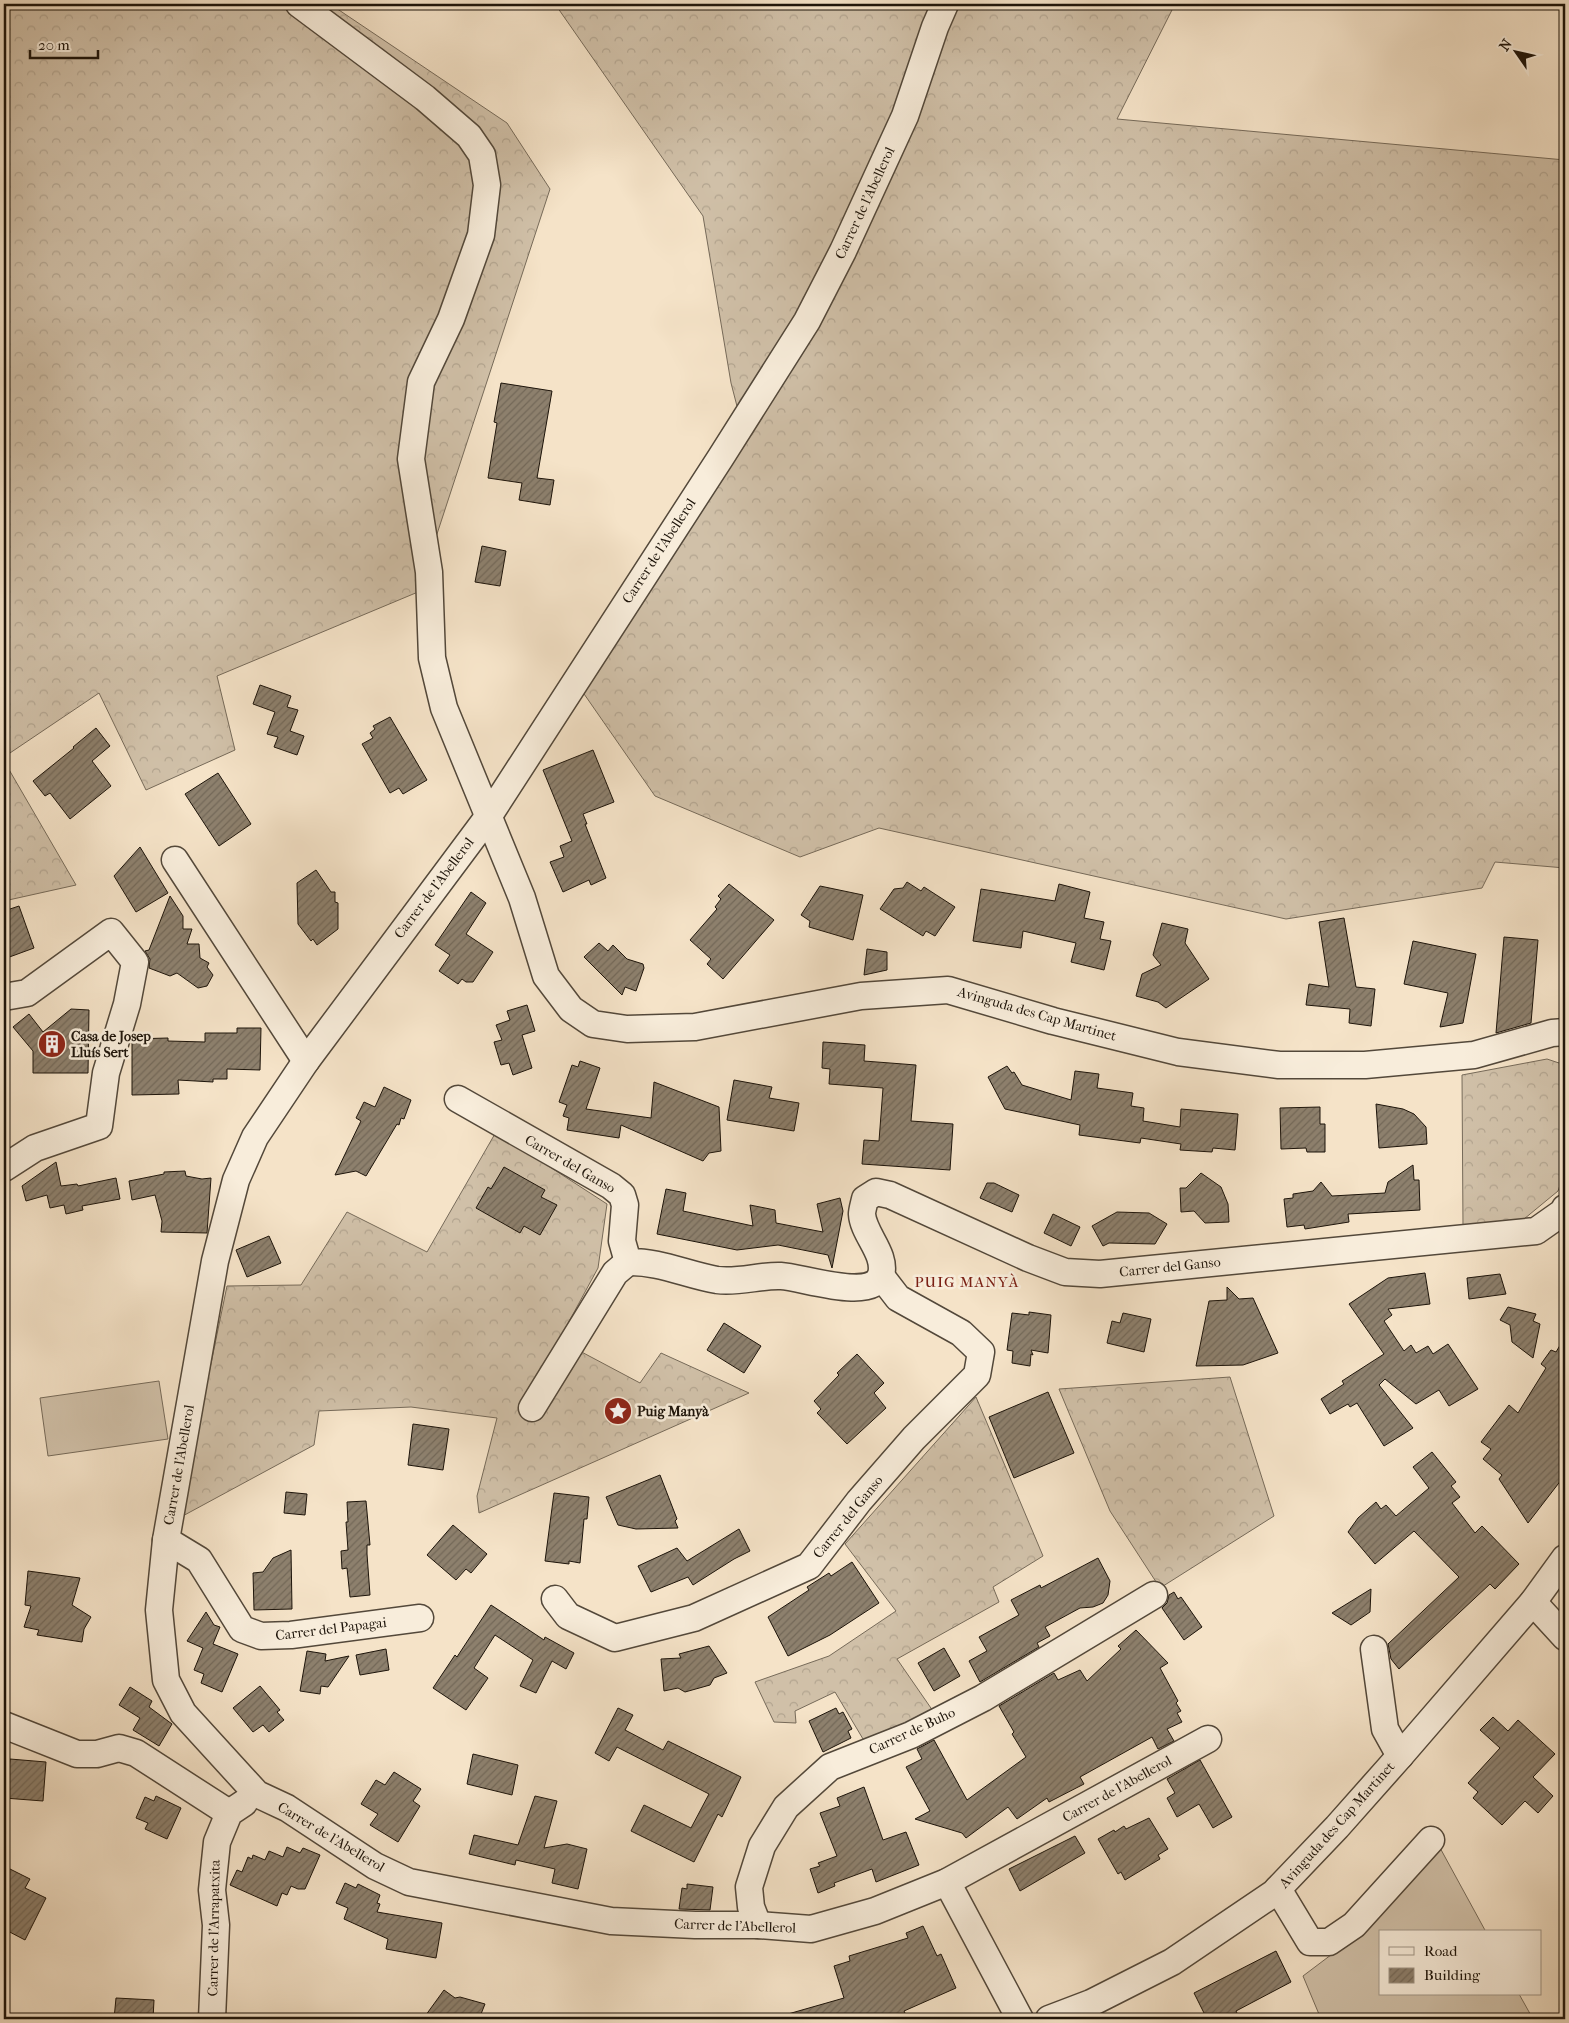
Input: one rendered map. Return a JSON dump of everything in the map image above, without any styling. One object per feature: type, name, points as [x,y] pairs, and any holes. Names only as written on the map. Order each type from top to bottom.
[{"type":"street","name":"Avinguda des Cap Martinet","points":[[299,4],[425,98],[469,136],[482,154],[487,185],[481,235],[451,319],[421,382],[411,459],[430,572],[432,658],[444,708],[522,898],[546,976],[571,1009],[593,1024],[627,1030],[695,1027],[861,996],[948,990],[1053,1021],[1178,1052],[1279,1065],[1365,1065],[1474,1055],[1552,1033],[1565,1032]]},
{"type":"street","name":"Carrer de l'Abellerol","points":[[945,4],[935,27],[905,116],[843,251],[807,321],[488,817],[306,1061],[255,1137],[236,1180],[215,1261],[166,1540],[159,1610],[166,1680],[183,1713],[257,1794],[287,1808],[376,1866],[409,1882],[612,1921],[695,1925],[758,1925],[811,1929],[875,1911],[946,1882],[1208,1739]]},
{"type":"street","points":[[175,860],[306,1061]]},
{"type":"street","points":[[4,997],[27,993],[111,932],[135,962],[127,1004],[106,1073],[99,1126],[36,1148],[4,1168]]},
{"type":"street","name":"Carrer del Ganso","points":[[458,1099],[611,1186],[622,1195],[625,1205],[622,1241],[628,1262]]},
{"type":"street","name":"Carrer del Ganso","points":[[555,1599],[568,1616],[615,1638],[694,1618],[809,1566],[859,1501],[914,1438],[977,1374],[981,1352],[960,1333],[898,1298],[881,1276],[882,1262],[862,1215],[864,1199],[876,1192],[890,1195],[1028,1258],[1065,1272],[1100,1274],[1536,1230],[1563,1212],[1565,1208]]},
{"type":"street","points":[[532,1408],[615,1273],[628,1262],[644,1262],[715,1280],[733,1282],[780,1276],[858,1289],[873,1286],[881,1276]]},
{"type":"street","name":"Carrer del Papagai","points":[[166,1540],[199,1560],[242,1629],[261,1636],[292,1635],[420,1618]]},
{"type":"street","name":"Avinguda des Cap Martinet","points":[[1049,2019],[1090,2003],[1172,1962],[1278,1889],[1337,1827],[1534,1602],[1565,1558]]},
{"type":"street","name":"Carrer de Buho","points":[[758,1925],[751,1907],[749,1887],[762,1846],[786,1807],[830,1766],[911,1735],[975,1702],[1154,1595]]},
{"type":"street","points":[[1534,1602],[1565,1637]]},
{"type":"street","points":[[1374,1649],[1385,1729],[1400,1756]]},
{"type":"street","points":[[4,1725],[77,1754],[97,1754],[118,1748],[136,1753],[229,1813],[257,1794]]},
{"type":"street","name":"Carrer de l'Arrapatxita","points":[[212,2019],[216,1925],[212,1890],[217,1842],[229,1813]]},
{"type":"street","points":[[1278,1889],[1310,1942],[1329,1942],[1354,1925],[1431,1840]]},
{"type":"street","points":[[946,1882],[1020,2019]]},
{"type":"green space","points":[[4,4],[330,4],[507,123],[550,189],[418,592],[217,676],[235,750],[146,790],[99,693],[4,757]]},
{"type":"green space","points":[[555,4],[1175,4],[1117,119],[1565,160],[1565,868],[1495,862],[1482,888],[1286,919],[879,828],[800,857],[655,796],[582,691],[746,441],[731,383],[703,216]]},
{"type":"green space","points":[[4,761],[76,885],[4,901]]},
{"type":"green space","points":[[1547,1059],[1565,1065],[1565,1170],[1558,1191],[1524,1219],[1463,1228],[1462,1075]]},
{"type":"green space","points":[[496,1132],[607,1204],[598,1268],[559,1340],[640,1383],[661,1353],[749,1393],[479,1513],[477,1496],[497,1418],[411,1407],[319,1411],[314,1445],[179,1518],[227,1286],[301,1285],[347,1212],[427,1252]]},
{"type":"green space","points":[[1230,1377],[1274,1516],[1160,1588],[1110,1511],[1059,1389]]},
{"type":"green space","points":[[159,1381],[168,1439],[48,1456],[40,1398]]},
{"type":"green space","points":[[976,1397],[1043,1556],[993,1587],[999,1602],[897,1659],[933,1711],[866,1744],[835,1692],[795,1711],[796,1723],[774,1722],[755,1682],[829,1656],[896,1611],[845,1544]]},
{"type":"green space","points":[[1439,1846],[1485,1930],[1379,1930],[1379,1996],[1520,1996],[1533,2019],[1321,2019],[1303,1976],[1360,1933]]},
{"type":"building","points":[[501,383],[552,391],[537,478],[554,480],[550,505],[519,500],[522,483],[488,478],[497,423],[494,422]]},
{"type":"building","points":[[482,546],[506,551],[500,586],[475,582]]},
{"type":"building","points":[[260,685],[291,696],[287,707],[298,710],[290,731],[304,736],[297,755],[274,747],[278,737],[267,734],[275,712],[253,704]]},
{"type":"building","points":[[390,717],[427,780],[403,794],[399,788],[390,793],[362,744],[373,738],[370,733],[375,729],[373,726]]},
{"type":"building","points":[[96,728],[110,746],[92,761],[111,786],[70,819],[50,793],[45,796],[33,781]]},
{"type":"building","points":[[593,750],[614,802],[583,814],[606,878],[591,885],[589,880],[563,892],[550,862],[564,857],[560,846],[572,841],[543,770]]},
{"type":"building","points":[[218,773],[251,824],[219,846],[185,794]]},
{"type":"building","points":[[140,847],[168,893],[136,912],[114,876]]},
{"type":"building","points":[[316,870],[331,892],[335,892],[335,902],[338,903],[338,929],[317,945],[313,939],[311,941],[298,924],[297,883]]},
{"type":"building","points":[[907,882],[921,891],[924,887],[955,907],[935,936],[926,931],[923,936],[880,909],[894,889],[903,888]]},
{"type":"building","points":[[729,884],[774,920],[723,979],[707,964],[711,959],[690,940],[717,909],[715,907],[721,899],[718,896]]},
{"type":"building","points":[[1059,884],[1090,892],[1084,918],[1104,922],[1100,939],[1111,941],[1104,970],[1071,962],[1076,943],[1023,931],[1021,948],[973,941],[981,889],[1055,901]]},
{"type":"building","points":[[820,886],[863,895],[853,940],[809,927],[810,921],[801,915]]},
{"type":"building","points":[[471,892],[486,903],[466,934],[493,952],[473,982],[466,982],[462,979],[458,984],[439,971],[450,955],[435,945]]},
{"type":"building","points":[[170,896],[183,916],[183,929],[192,929],[187,944],[199,944],[200,958],[209,963],[207,967],[213,975],[207,986],[198,988],[177,973],[170,976],[149,968],[150,959],[145,951],[149,950]]},
{"type":"building","points":[[19,906],[34,948],[4,959],[4,911]]},
{"type":"building","points":[[1344,918],[1356,987],[1375,989],[1371,1026],[1349,1023],[1350,1009],[1306,1005],[1309,984],[1329,987],[1319,922]]},
{"type":"building","points":[[1162,923],[1188,929],[1185,943],[1209,979],[1166,1008],[1158,1002],[1136,996],[1142,974],[1161,965],[1153,955]]},
{"type":"building","points":[[1504,937],[1538,940],[1531,1023],[1496,1033]]},
{"type":"building","points":[[1413,941],[1476,954],[1463,1023],[1440,1027],[1448,993],[1404,984]]},
{"type":"building","points":[[599,943],[608,951],[613,945],[627,959],[643,964],[644,968],[636,991],[625,987],[622,995],[584,957]]},
{"type":"building","points":[[867,949],[887,952],[887,970],[864,975]]},
{"type":"building","points":[[527,1005],[535,1031],[522,1035],[532,1068],[513,1075],[509,1063],[501,1065],[494,1042],[502,1040],[496,1025],[510,1020],[507,1011]]},
{"type":"building","name":"Casa de Josep Lluís Sert","points":[[71,1009],[89,1010],[88,1073],[33,1073],[33,1051],[13,1027],[29,1014],[43,1032]]},
{"type":"building","points":[[237,1028],[261,1028],[260,1070],[227,1069],[227,1079],[213,1079],[213,1082],[178,1080],[179,1094],[132,1095],[132,1039],[168,1038],[168,1041],[205,1042],[205,1033],[237,1033]]},
{"type":"building","points":[[823,1042],[865,1045],[864,1061],[916,1065],[911,1121],[953,1124],[950,1170],[862,1164],[864,1140],[879,1141],[883,1088],[829,1084],[830,1069],[822,1068]]},
{"type":"building","points":[[580,1061],[600,1068],[586,1109],[651,1118],[654,1082],[719,1107],[721,1151],[709,1153],[703,1161],[621,1125],[619,1138],[567,1130],[569,1118],[563,1116],[567,1105],[559,1102],[572,1065],[578,1067]]},
{"type":"building","points":[[1007,1066],[1012,1073],[1014,1072],[1022,1085],[1071,1100],[1075,1071],[1099,1074],[1097,1088],[1133,1093],[1131,1106],[1144,1108],[1143,1121],[1180,1127],[1181,1109],[1238,1114],[1235,1150],[1213,1148],[1212,1152],[1180,1150],[1181,1144],[1141,1138],[1140,1143],[1079,1135],[1080,1125],[1005,1109],[988,1077]]},
{"type":"building","points":[[734,1080],[772,1087],[769,1098],[799,1103],[794,1131],[727,1120]]},
{"type":"building","points":[[384,1087],[411,1100],[404,1119],[401,1118],[399,1125],[397,1124],[366,1176],[356,1171],[335,1175],[361,1121],[356,1118],[364,1102],[375,1107]]},
{"type":"building","points":[[1376,1104],[1403,1109],[1414,1114],[1426,1127],[1427,1144],[1379,1148]]},
{"type":"building","points":[[1320,1107],[1320,1124],[1325,1124],[1325,1152],[1307,1152],[1306,1148],[1281,1149],[1280,1108]]},
{"type":"building","points":[[56,1162],[61,1186],[77,1184],[78,1186],[116,1178],[120,1199],[82,1206],[83,1210],[66,1214],[64,1205],[50,1208],[47,1195],[26,1201],[22,1186]]},
{"type":"building","points":[[1413,1165],[1414,1180],[1419,1180],[1420,1210],[1348,1214],[1349,1222],[1305,1229],[1304,1225],[1287,1227],[1284,1199],[1293,1198],[1293,1194],[1313,1191],[1321,1182],[1332,1196],[1385,1193],[1388,1182]]},
{"type":"building","points":[[504,1167],[545,1190],[541,1197],[557,1205],[540,1235],[524,1226],[520,1233],[476,1208],[488,1187],[491,1189]]},
{"type":"building","points":[[185,1171],[186,1176],[202,1179],[211,1178],[207,1233],[161,1232],[162,1221],[155,1195],[132,1200],[129,1181],[164,1174],[164,1172]]},
{"type":"building","points":[[1201,1173],[1221,1187],[1228,1204],[1229,1222],[1205,1223],[1194,1211],[1181,1212],[1180,1188],[1186,1188]]},
{"type":"building","points":[[987,1183],[994,1183],[1019,1195],[1012,1212],[980,1198]]},
{"type":"building","points":[[666,1189],[686,1193],[683,1211],[753,1226],[750,1205],[775,1210],[776,1223],[823,1232],[817,1204],[840,1198],[843,1211],[832,1268],[828,1255],[778,1245],[737,1250],[657,1234]]},
{"type":"building","points":[[1117,1212],[1149,1213],[1167,1224],[1155,1244],[1109,1243],[1103,1246],[1092,1226]]},
{"type":"building","points":[[1053,1214],[1080,1227],[1071,1246],[1044,1233]]},
{"type":"building","points":[[269,1236],[281,1263],[247,1277],[236,1250]]},
{"type":"building","points":[[1425,1273],[1430,1304],[1388,1309],[1392,1315],[1384,1321],[1404,1351],[1411,1345],[1416,1353],[1428,1346],[1433,1354],[1448,1344],[1478,1389],[1449,1406],[1439,1390],[1416,1404],[1385,1379],[1379,1385],[1413,1428],[1384,1446],[1357,1403],[1350,1407],[1348,1404],[1330,1414],[1321,1399],[1344,1384],[1342,1381],[1384,1354],[1349,1304],[1388,1278]]},
{"type":"building","points":[[1500,1274],[1506,1294],[1469,1299],[1467,1278]]},
{"type":"building","points":[[1227,1287],[1239,1299],[1253,1298],[1278,1353],[1243,1365],[1196,1366],[1209,1301],[1227,1300]]},
{"type":"building","points":[[1508,1307],[1536,1314],[1533,1321],[1540,1324],[1533,1358],[1512,1342],[1510,1325],[1500,1320]]},
{"type":"building","points":[[1029,1312],[1051,1315],[1048,1353],[1031,1350],[1033,1355],[1031,1354],[1030,1366],[1012,1363],[1013,1351],[1007,1350],[1012,1313],[1029,1315]]},
{"type":"building","points":[[1123,1313],[1151,1319],[1144,1352],[1107,1343],[1112,1321],[1120,1323]]},
{"type":"building","points":[[724,1323],[761,1346],[744,1373],[707,1350]]},
{"type":"building","points":[[1565,1337],[1565,1475],[1528,1523],[1499,1479],[1502,1475],[1483,1459],[1491,1449],[1481,1442],[1509,1405],[1518,1413],[1546,1368],[1541,1364],[1551,1350],[1556,1352]]},
{"type":"building","points":[[857,1354],[884,1383],[874,1393],[886,1408],[847,1444],[817,1413],[821,1409],[814,1401],[839,1375],[837,1373]]},
{"type":"building","points":[[1048,1392],[1074,1453],[1014,1478],[989,1417]]},
{"type":"building","points":[[413,1424],[449,1429],[443,1470],[408,1465]]},
{"type":"building","points":[[1432,1452],[1456,1482],[1451,1486],[1460,1497],[1452,1503],[1475,1533],[1482,1526],[1519,1564],[1495,1589],[1490,1584],[1399,1669],[1391,1659],[1388,1644],[1459,1577],[1414,1531],[1375,1564],[1348,1532],[1358,1518],[1376,1502],[1381,1509],[1386,1505],[1396,1516],[1429,1488],[1413,1467]]},
{"type":"building","points":[[660,1475],[677,1519],[675,1521],[678,1528],[636,1529],[618,1525],[606,1497]]},
{"type":"building","points":[[286,1492],[307,1494],[305,1515],[284,1513]]},
{"type":"building","points":[[554,1493],[589,1497],[587,1519],[584,1519],[580,1563],[569,1561],[569,1564],[545,1561]]},
{"type":"building","points":[[366,1501],[370,1545],[367,1545],[367,1554],[370,1595],[350,1597],[347,1568],[342,1569],[341,1551],[348,1550],[347,1502]]},
{"type":"building","points":[[453,1525],[487,1554],[471,1573],[466,1569],[456,1580],[427,1555]]},
{"type":"building","points":[[739,1529],[750,1551],[693,1585],[688,1577],[651,1592],[638,1566],[677,1548],[687,1561]]},
{"type":"building","points":[[291,1550],[292,1609],[254,1610],[253,1573],[263,1572],[273,1558]]},
{"type":"building","points":[[1098,1558],[1110,1581],[1108,1595],[1103,1603],[1093,1607],[1080,1608],[1045,1627],[1050,1636],[1037,1643],[1039,1647],[980,1682],[969,1661],[987,1651],[979,1637],[1019,1615],[1011,1600],[1040,1585],[1041,1588]]},
{"type":"building","points":[[852,1562],[879,1603],[830,1635],[788,1656],[768,1617],[809,1590],[807,1587],[829,1573],[831,1576]]},
{"type":"building","points":[[28,1571],[80,1578],[72,1605],[91,1617],[84,1629],[82,1642],[37,1635],[39,1630],[24,1627],[31,1606],[25,1605]]},
{"type":"building","points":[[1371,1589],[1370,1612],[1351,1625],[1332,1613]]},
{"type":"building","points":[[1174,1592],[1178,1599],[1181,1597],[1202,1627],[1184,1640],[1162,1608],[1167,1603],[1169,1595]]},
{"type":"building","points":[[491,1605],[544,1640],[545,1637],[574,1653],[566,1669],[552,1661],[536,1693],[520,1686],[533,1660],[495,1635],[474,1668],[488,1678],[466,1710],[433,1688],[455,1655],[457,1657]]},
{"type":"building","points":[[206,1612],[214,1625],[220,1627],[213,1644],[238,1654],[222,1692],[201,1683],[204,1674],[194,1670],[203,1648],[187,1641]]},
{"type":"building","points":[[1136,1630],[1168,1663],[1160,1668],[1178,1701],[1176,1703],[1181,1711],[1177,1713],[1182,1722],[1167,1729],[1174,1741],[1158,1749],[1152,1737],[1080,1777],[1084,1784],[1049,1802],[1047,1798],[1017,1819],[1008,1807],[966,1838],[962,1833],[915,1819],[930,1811],[906,1767],[922,1759],[917,1749],[934,1740],[967,1800],[1026,1757],[1012,1734],[1014,1732],[999,1706],[1054,1673],[1058,1680],[1080,1670],[1087,1681],[1121,1649],[1118,1646]]},
{"type":"building","points":[[709,1646],[727,1673],[714,1678],[710,1685],[685,1692],[678,1688],[664,1691],[661,1659],[681,1658],[679,1654]]},
{"type":"building","points":[[944,1648],[960,1676],[934,1691],[918,1663]]},
{"type":"building","points":[[386,1649],[389,1670],[360,1675],[356,1655]]},
{"type":"building","points":[[307,1651],[326,1654],[325,1661],[349,1656],[328,1687],[321,1686],[320,1694],[300,1691]]},
{"type":"building","points":[[260,1686],[280,1710],[277,1712],[284,1720],[269,1732],[263,1725],[253,1732],[233,1708]]},
{"type":"building","points":[[130,1687],[152,1701],[149,1707],[172,1724],[159,1746],[133,1730],[140,1718],[119,1705]]},
{"type":"building","points":[[618,1708],[633,1715],[625,1730],[663,1750],[668,1741],[741,1777],[722,1817],[718,1814],[694,1862],[631,1831],[644,1805],[691,1828],[709,1794],[617,1747],[609,1761],[595,1753]]},
{"type":"building","points":[[836,1708],[839,1714],[843,1712],[852,1729],[848,1731],[851,1738],[823,1752],[809,1721]]},
{"type":"building","points":[[1493,1717],[1508,1731],[1518,1720],[1555,1754],[1533,1777],[1553,1796],[1538,1813],[1525,1801],[1502,1825],[1473,1798],[1478,1792],[1468,1783],[1500,1748],[1480,1730]]},
{"type":"building","points":[[473,1754],[518,1765],[512,1795],[467,1784]]},
{"type":"building","points":[[10,1759],[46,1762],[43,1801],[4,1798],[4,1770],[9,1770]]},
{"type":"building","points":[[1200,1760],[1232,1817],[1213,1828],[1199,1804],[1177,1817],[1167,1798],[1175,1793],[1167,1779]]},
{"type":"building","points":[[394,1772],[421,1789],[413,1801],[420,1806],[398,1842],[370,1825],[378,1814],[361,1804],[376,1780],[385,1785]]},
{"type":"building","points":[[864,1787],[883,1840],[906,1832],[919,1865],[876,1882],[872,1869],[834,1883],[835,1886],[818,1893],[810,1869],[820,1866],[818,1863],[837,1856],[820,1813],[840,1806],[837,1798]]},
{"type":"building","points":[[156,1796],[181,1808],[167,1839],[145,1829],[148,1823],[136,1818],[145,1797],[154,1801]]},
{"type":"building","points":[[535,1796],[557,1801],[544,1848],[567,1844],[587,1849],[578,1889],[552,1883],[555,1869],[516,1860],[515,1865],[469,1854],[474,1835],[518,1845]]},
{"type":"building","points":[[1149,1818],[1168,1849],[1158,1855],[1160,1859],[1125,1880],[1121,1872],[1118,1874],[1098,1839],[1114,1830],[1115,1832],[1124,1826],[1126,1829]]},
{"type":"building","points":[[1075,1836],[1085,1853],[1020,1891],[1009,1869]]},
{"type":"building","points":[[287,1847],[300,1853],[303,1848],[320,1855],[305,1889],[291,1886],[287,1895],[282,1893],[277,1906],[230,1885],[237,1870],[242,1872],[248,1857],[252,1859],[253,1855],[265,1860],[269,1851],[283,1857]]},
{"type":"building","points":[[4,1866],[30,1879],[25,1888],[46,1898],[25,1940],[4,1929]]},
{"type":"building","points":[[345,1883],[356,1888],[358,1884],[380,1895],[377,1903],[380,1904],[377,1912],[442,1923],[436,1958],[386,1949],[388,1939],[344,1919],[348,1908],[336,1903]]},
{"type":"building","points":[[687,1884],[713,1887],[710,1910],[679,1909],[682,1888],[687,1889]]},
{"type":"building","points":[[923,1926],[937,1956],[941,1954],[956,1988],[904,2011],[908,2019],[789,2019],[788,2014],[844,1998],[834,1966],[850,1961],[849,1956],[908,1938],[906,1933]]},
{"type":"building","points":[[1276,1951],[1291,1982],[1236,2011],[1240,2019],[1207,2019],[1194,1993]]},
{"type":"building","points":[[444,1990],[455,1998],[460,1997],[485,2004],[479,2019],[423,2019]]},
{"type":"building","points":[[116,1998],[154,2000],[153,2019],[114,2019]]},
{"type":"place","name":"Casa de Josep Lluís Sert","points":[[52,1044]]},
{"type":"place","name":"Puig Manyà","points":[[618,1411]]},
{"type":"district","name":"PUIG MANYÀ","points":[[967,1282]]}]
